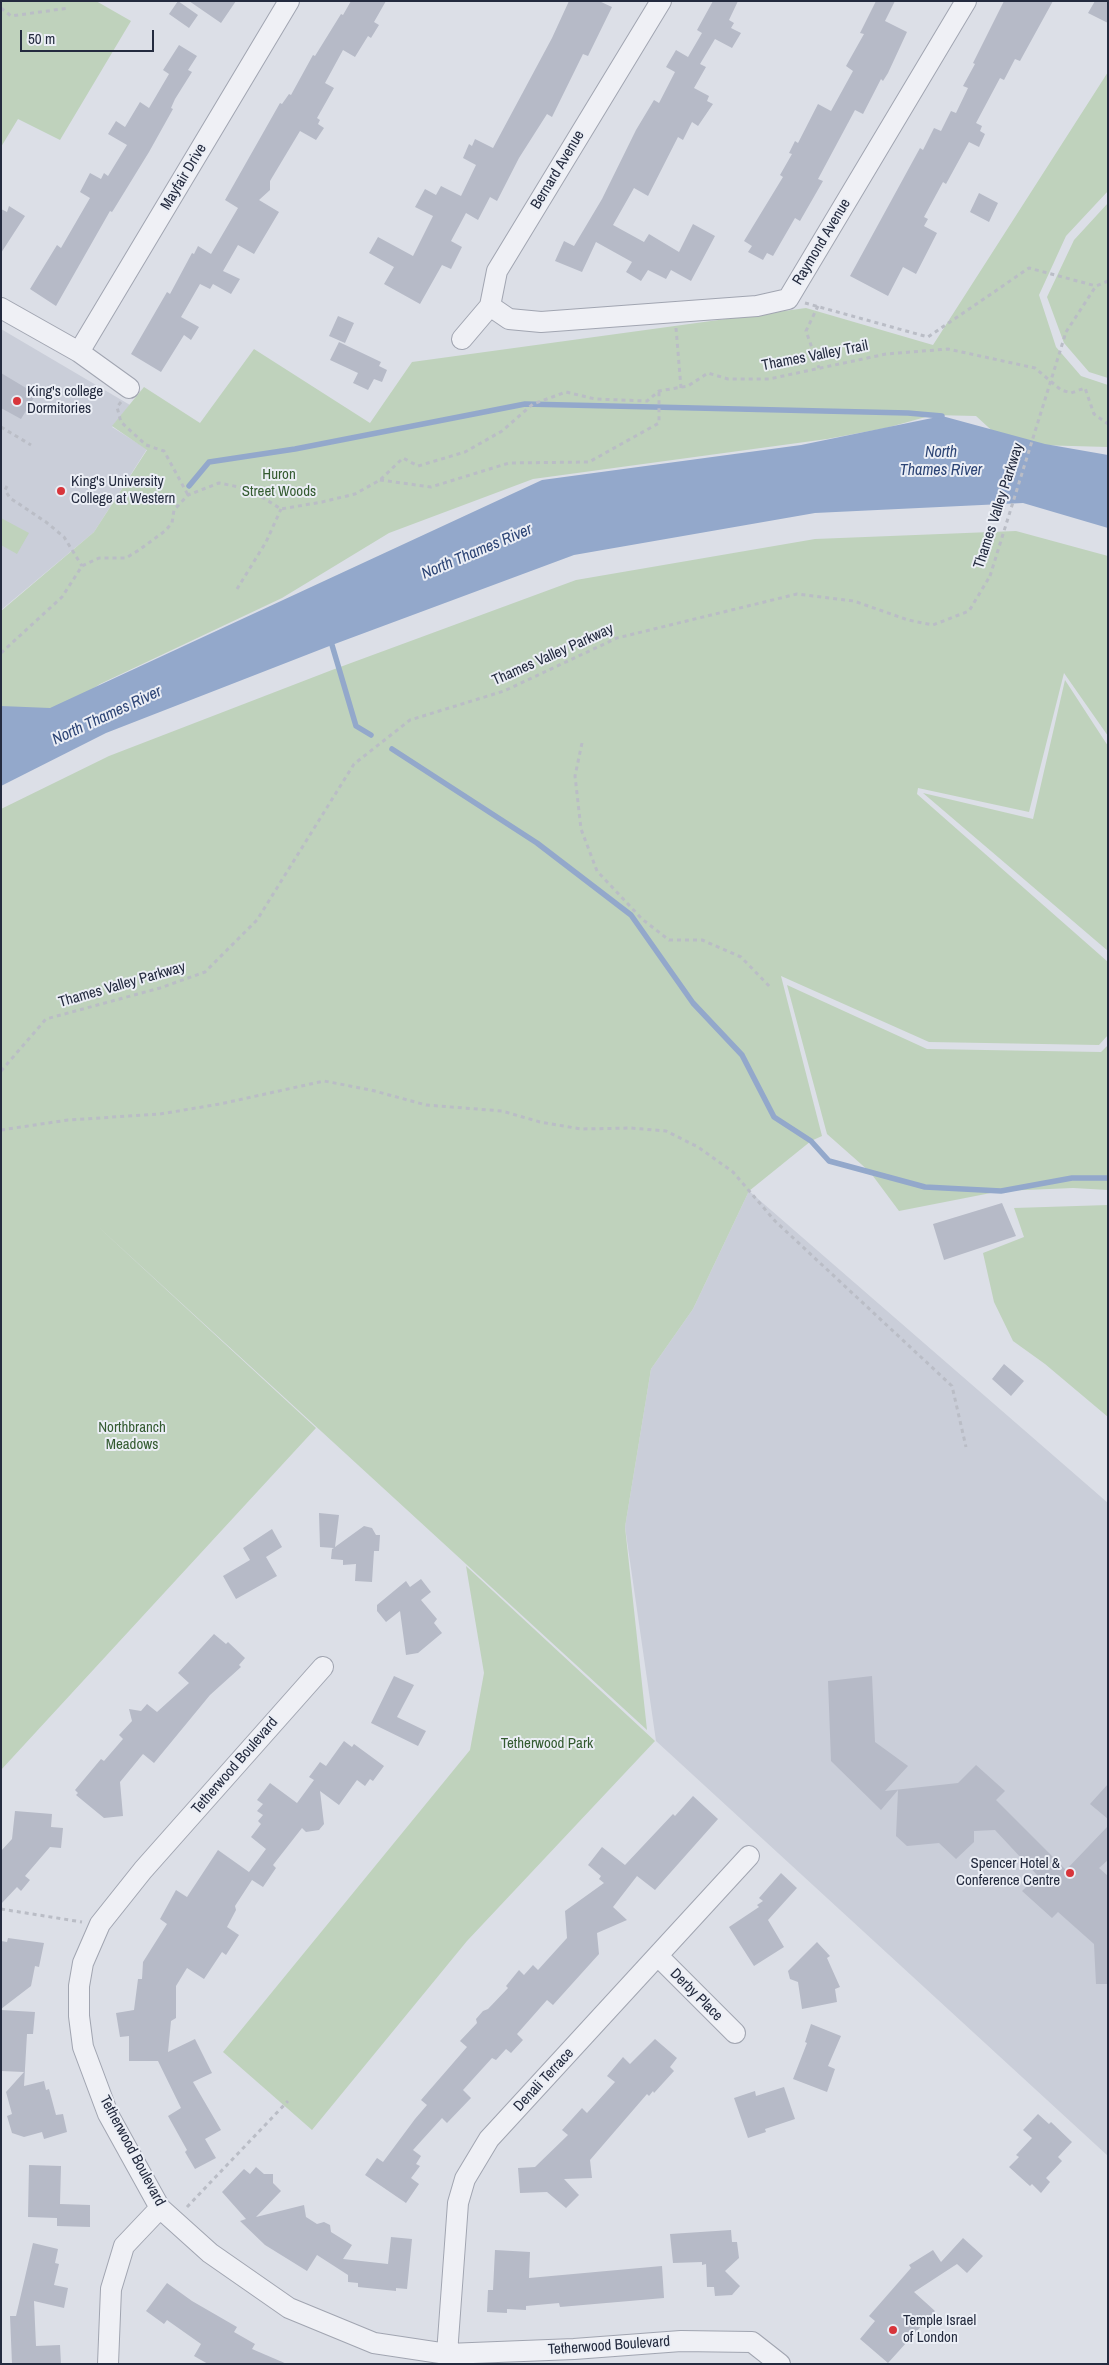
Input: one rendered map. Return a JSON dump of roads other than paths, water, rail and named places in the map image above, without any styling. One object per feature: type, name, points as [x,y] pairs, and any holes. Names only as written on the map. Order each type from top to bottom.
[{"type":"street","name":"Mayfair Drive","points":[[79,352],[289,1]]},
{"type":"street","name":"Bernard Avenue","points":[[462,339],[490,306],[497,271],[661,1]]},
{"type":"street","name":"Raymond Avenue","points":[[490,306],[509,319],[542,322],[757,306],[788,299],[966,1]]},
{"type":"street","points":[[1,308],[79,352],[129,388]]},
{"type":"street","name":"Tetherwood Boulevard","points":[[323,1667],[143,1870],[100,1924],[83,1963],[79,1986],[79,2016],[83,2047],[108,2114],[167,2214],[210,2253],[289,2308],[374,2343],[447,2354],[574,2350],[681,2341],[752,2342],[780,2364]]},
{"type":"street","name":"Denali Terrace","points":[[447,2354],[458,2203],[465,2178],[489,2139],[749,1856]]},
{"type":"street","name":"Derby Place","points":[[658,1956],[735,2033]]},
{"type":"street","points":[[108,2364],[111,2289],[124,2246],[167,2214]]},
{"type":"water","name":"North Thames River","points":[[942,416],[1045,444],[1108,455],[1108,528],[1023,503],[815,513],[574,555],[332,645],[106,733],[1,786],[1,706],[50,708],[542,480],[801,445]]},
{"type":"waterway","points":[[189,486],[209,462],[295,449],[525,404],[908,413],[942,416]]},
{"type":"waterway","points":[[332,645],[356,726],[371,735]]},
{"type":"waterway","points":[[392,749],[537,843],[631,915],[693,1003],[742,1055],[774,1117],[811,1141],[829,1161],[925,1187],[1001,1191],[1072,1178],[1108,1178]]},
{"type":"place","name":"King's college Dormitories","points":[[17,401]]},
{"type":"place","name":"King's University College at Western","points":[[61,491]]},
{"type":"place","name":"Spencer Hotel & Conference Centre","points":[[1070,1873]]},
{"type":"place","name":"Temple Israel of London","points":[[893,2330]]},
{"type":"park label","name":"Huron Street Woods","points":[[279,484]]},
{"type":"park label","name":"Northbranch Meadows","points":[[132,1436]]},
{"type":"park label","name":"Tetherwood Park","points":[[547,1744]]}]
